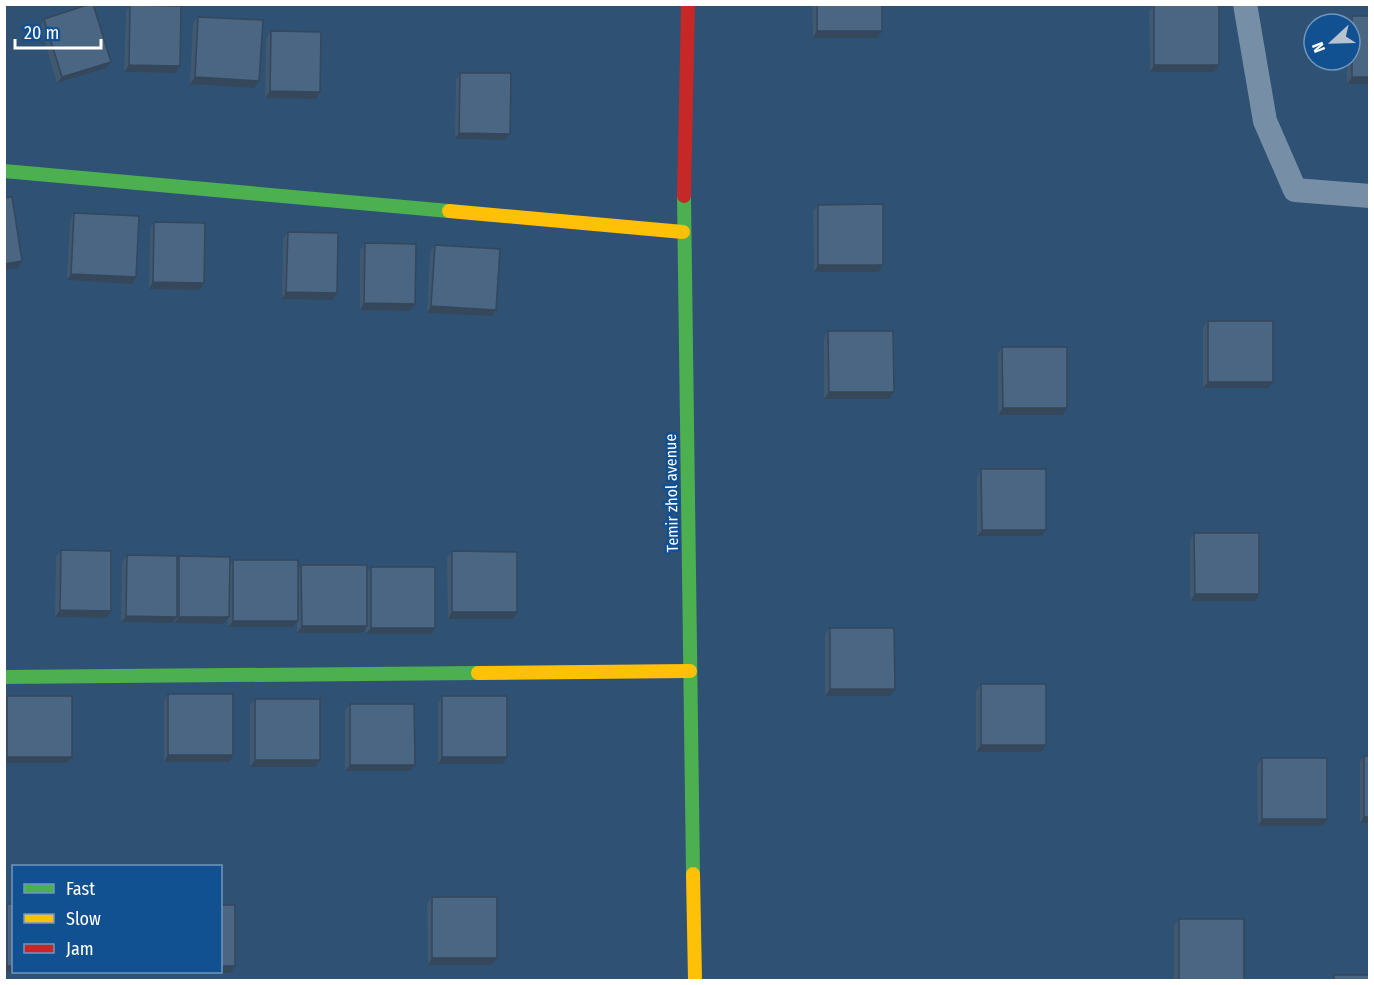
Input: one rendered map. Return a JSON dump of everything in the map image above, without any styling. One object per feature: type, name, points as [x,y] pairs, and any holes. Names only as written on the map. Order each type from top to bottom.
[{"type":"street","name":"Temir zhol avenue","points":[[688,4],[684,232],[695,981]]},
{"type":"street","points":[[1245,4],[1264,121],[1295,190],[1370,196]]},
{"type":"street","points":[[4,171],[684,232]]},
{"type":"street","points":[[4,677],[690,671]]},
{"type":"building","points":[[93,4],[111,62],[62,77],[44,19]]},
{"type":"building","points":[[817,4],[882,4],[882,31],[817,31]]},
{"type":"building","points":[[1154,4],[1219,4],[1219,65],[1154,65]]},
{"type":"building","points":[[130,5],[181,6],[180,66],[129,65]]},
{"type":"building","points":[[1362,16],[1370,16],[1370,77],[1352,77],[1352,72],[1362,72]]},
{"type":"building","points":[[198,17],[263,20],[259,81],[195,77]]},
{"type":"building","points":[[271,31],[321,32],[320,92],[270,91]]},
{"type":"building","points":[[460,73],[511,73],[510,134],[459,133]]},
{"type":"building","points":[[12,197],[22,261],[4,264],[4,198]]},
{"type":"building","points":[[883,204],[883,265],[818,265],[818,205]]},
{"type":"building","points":[[74,213],[139,216],[136,277],[71,274]]},
{"type":"building","points":[[154,222],[205,223],[204,283],[153,282]]},
{"type":"building","points":[[288,232],[338,233],[337,293],[286,292]]},
{"type":"building","points":[[365,243],[416,244],[415,304],[364,303]]},
{"type":"building","points":[[435,245],[500,249],[496,310],[431,306]]},
{"type":"building","points":[[1208,321],[1273,321],[1273,382],[1208,382]]},
{"type":"building","points":[[828,331],[893,331],[894,392],[829,392]]},
{"type":"building","points":[[1002,347],[1067,347],[1067,408],[1003,408]]},
{"type":"building","points":[[981,469],[1046,469],[1046,530],[982,530]]},
{"type":"building","points":[[1194,533],[1259,533],[1259,594],[1195,594]]},
{"type":"building","points":[[61,550],[111,551],[111,611],[60,610]]},
{"type":"building","points":[[452,551],[517,552],[517,612],[452,612]]},
{"type":"building","points":[[127,555],[177,556],[177,617],[126,616]]},
{"type":"building","points":[[179,556],[230,557],[229,617],[179,617]]},
{"type":"building","points":[[233,560],[298,560],[298,621],[233,621]]},
{"type":"building","points":[[301,565],[367,565],[367,626],[302,626]]},
{"type":"building","points":[[371,567],[435,567],[435,628],[371,628]]},
{"type":"building","points":[[830,628],[894,628],[895,689],[830,689]]},
{"type":"building","points":[[981,684],[1046,684],[1046,745],[981,745]]},
{"type":"building","points":[[168,694],[233,694],[233,755],[168,755]]},
{"type":"building","points":[[7,696],[72,696],[72,757],[7,757]]},
{"type":"building","points":[[442,696],[507,696],[507,757],[442,757]]},
{"type":"building","points":[[255,699],[320,699],[320,760],[255,760]]},
{"type":"building","points":[[350,704],[414,704],[415,765],[350,765]]},
{"type":"building","points":[[1364,756],[1370,756],[1370,817],[1364,817]]},
{"type":"building","points":[[1262,758],[1327,758],[1327,819],[1262,819]]},
{"type":"building","points":[[432,897],[497,897],[497,958],[432,958]]},
{"type":"building","points":[[7,904],[12,904],[12,966],[7,966]]},
{"type":"building","points":[[222,905],[235,905],[235,966],[222,966]]},
{"type":"building","points":[[1179,919],[1244,919],[1244,980],[1179,980]]},
{"type":"building","points":[[1334,975],[1370,975],[1370,981],[1334,981]]},
{"type":"traffic: fast","points":[[4,171],[449,211]]},
{"type":"traffic: fast","points":[[684,196],[693,874]]},
{"type":"traffic: fast","points":[[4,677],[478,673]]},
{"type":"traffic: slow","points":[[449,211],[683,232]]},
{"type":"traffic: slow","points":[[478,673],[690,671]]},
{"type":"traffic: slow","points":[[693,874],[695,980]]},
{"type":"traffic: jam","points":[[684,196],[688,4]]}]
